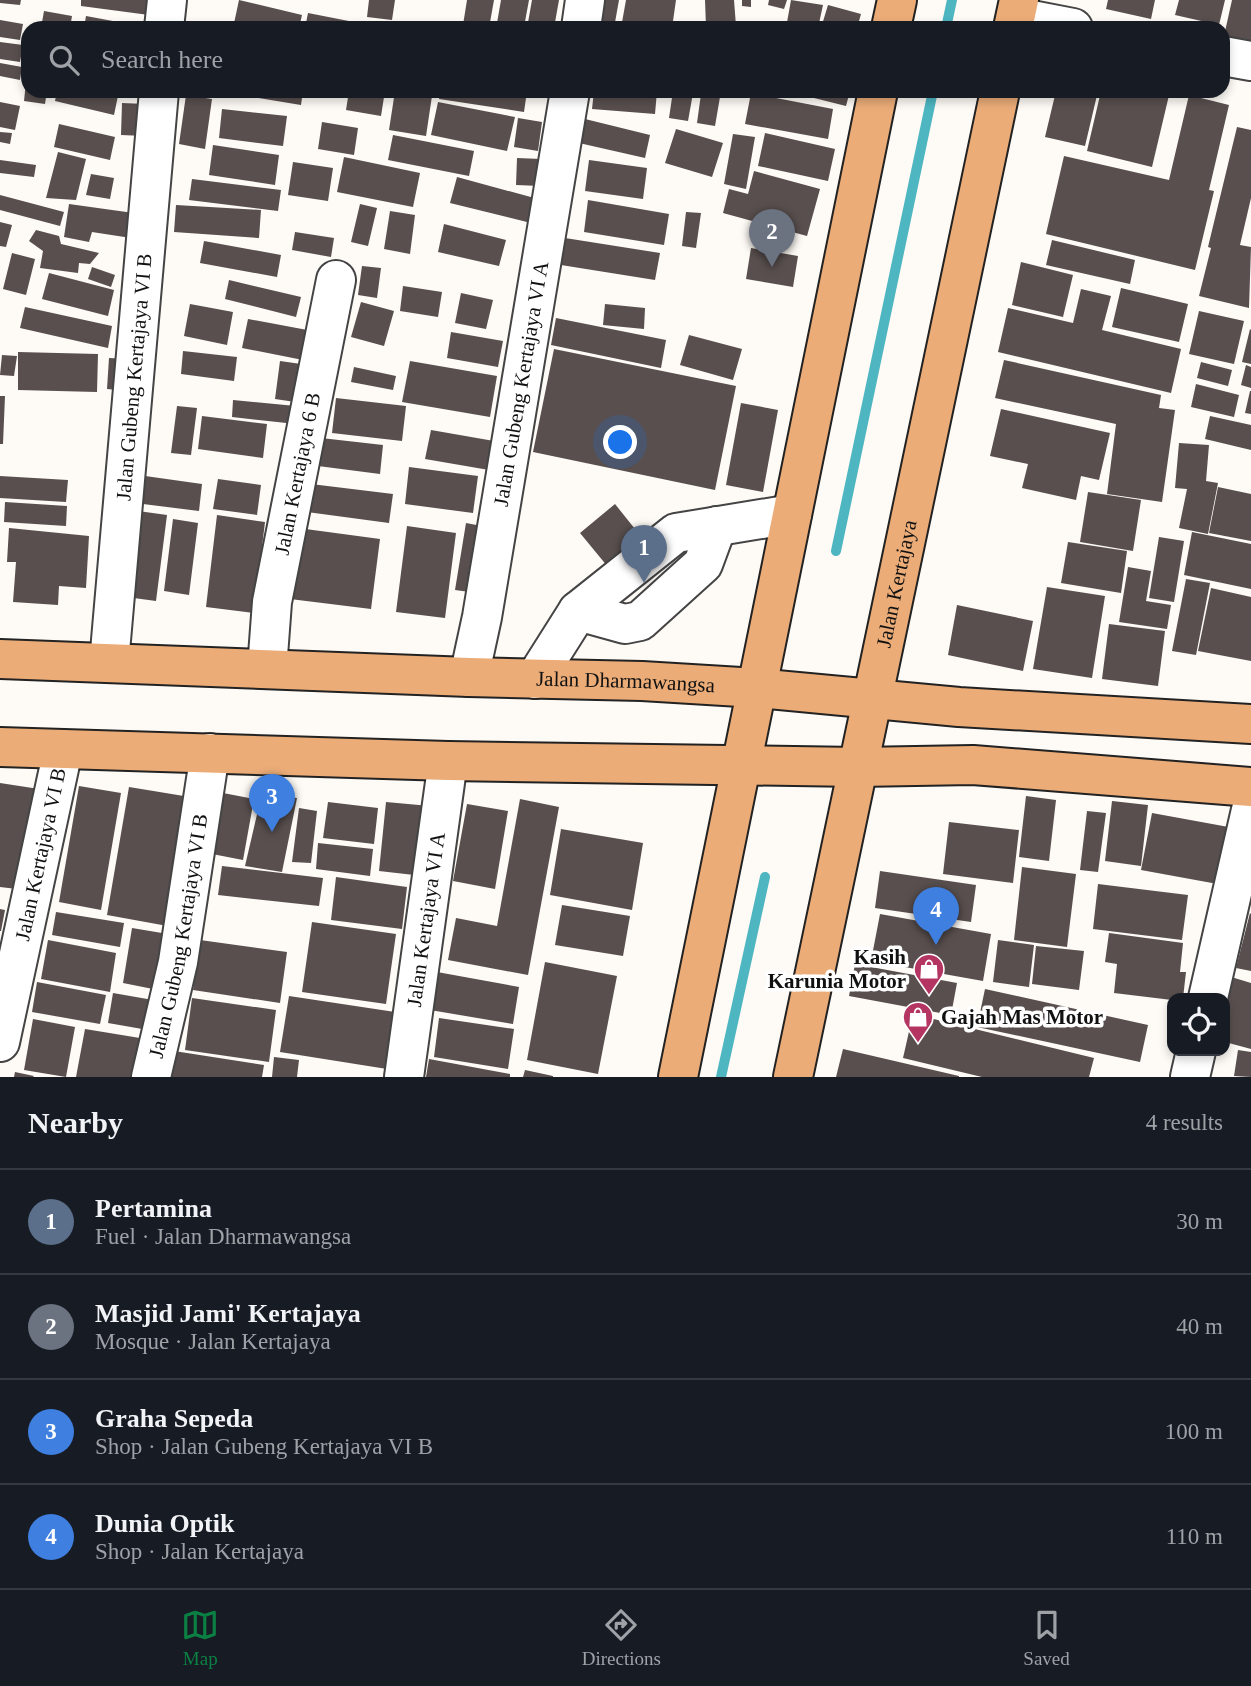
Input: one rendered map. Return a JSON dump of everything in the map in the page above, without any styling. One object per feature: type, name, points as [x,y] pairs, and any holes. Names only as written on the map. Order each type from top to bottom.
[{"type":"main road","points":[[892,21],[897,0]]},
{"type":"main road","points":[[678,1077],[877,98]]},
{"type":"main road","name":"Jalan Kertajaya","points":[[793,1077],[999,98]]},
{"type":"main road","name":"Jalan Dharmawangsa","points":[[0,659],[642,681],[757,688],[873,700],[1251,724]]},
{"type":"main road","points":[[0,747],[447,761],[858,767],[973,765],[1251,787]]},
{"type":"street","points":[[165,21],[167,0]]},
{"type":"street","points":[[581,21],[585,0]]},
{"type":"street","points":[[1016,15],[1042,21]]},
{"type":"street","points":[[1230,57],[1251,61]]},
{"type":"street","name":"Jalan Gubeng Kertajaya VI B","points":[[109,663],[158,98]]},
{"type":"street","name":"Jalan Gubeng Kertajaya VI A","points":[[469,677],[482,617],[569,98]]},
{"type":"street","name":"Jalan Kertajaya 6 B","points":[[267,669],[272,602],[336,279]]},
{"type":"street","points":[[535,679],[578,611],[676,533],[792,514]]},
{"type":"street","name":"Jalan Kertajaya VI B","points":[[0,1042],[64,750]]},
{"type":"street","name":"Jalan Gubeng Kertajaya VI B","points":[[151,1077],[178,962],[210,754]]},
{"type":"street","name":"Jalan Kertajaya VI A","points":[[404,1077],[447,761]]},
{"type":"street","points":[[1209,993],[1251,810]]},
{"type":"street","points":[[1190,1077],[1195,1056]]},
{"type":"building","points":[[0,0],[21,0],[20,5],[0,3]]},
{"type":"building","points":[[81,0],[151,0],[149,15],[81,6]]},
{"type":"building","points":[[239,0],[302,15],[301,21],[234,21]]},
{"type":"building","points":[[369,0],[395,0],[392,20],[367,17]]},
{"type":"building","points":[[467,0],[494,0],[490,21],[464,21]]},
{"type":"building","points":[[501,0],[529,0],[525,21],[497,21]]},
{"type":"building","points":[[532,0],[559,0],[555,21],[528,21]]},
{"type":"building","points":[[599,0],[619,0],[615,21],[596,21]]},
{"type":"building","points":[[626,0],[676,0],[673,21],[622,21]]},
{"type":"building","points":[[705,0],[734,0],[736,21],[706,21]]},
{"type":"building","points":[[742,0],[751,0],[751,7],[742,6]]},
{"type":"building","points":[[769,0],[787,0],[784,9],[768,5]]},
{"type":"building","points":[[791,0],[823,5],[820,21],[787,21]]},
{"type":"building","points":[[1108,0],[1155,0],[1151,19],[1106,9]]},
{"type":"building","points":[[1179,0],[1225,0],[1220,21],[1201,21],[1175,15]]},
{"type":"building","points":[[1232,0],[1251,0],[1251,42],[1230,37],[1230,21],[1227,21]]},
{"type":"building","points":[[828,5],[861,14],[859,21],[823,21]]},
{"type":"building","points":[[44,11],[72,16],[71,21],[42,21]]},
{"type":"building","points":[[308,13],[349,21],[306,21]]},
{"type":"building","points":[[86,16],[113,21],[85,21]]},
{"type":"building","points":[[0,20],[21,24],[20,40],[0,37]]},
{"type":"building","points":[[0,42],[21,45],[20,62],[0,59]]},
{"type":"building","points":[[0,63],[21,67],[20,80],[0,76]]},
{"type":"building","points":[[24,98],[46,98],[45,104],[24,101]]},
{"type":"building","points":[[56,98],[118,98],[114,115],[55,101]]},
{"type":"building","points":[[186,98],[212,99],[205,149],[179,144]]},
{"type":"building","points":[[258,98],[302,98],[301,105]]},
{"type":"building","points":[[348,98],[384,98],[381,116],[346,110]]},
{"type":"building","points":[[394,98],[432,98],[426,136],[389,130]]},
{"type":"building","points":[[439,98],[526,98],[524,112]]},
{"type":"building","points":[[593,98],[656,98],[655,114],[592,109]]},
{"type":"building","points":[[672,98],[692,98],[688,121],[669,118]]},
{"type":"building","points":[[700,98],[720,98],[715,126],[697,123]]},
{"type":"building","points":[[750,98],[777,98],[833,109],[828,139],[745,124]]},
{"type":"building","points":[[814,98],[848,98],[846,106]]},
{"type":"building","points":[[1054,98],[1096,98],[1085,146],[1045,137]]},
{"type":"building","points":[[1099,98],[1168,98],[1152,167],[1087,151]]},
{"type":"building","points":[[1188,98],[1201,98],[1229,105],[1209,190],[1214,191],[1195,270],[1046,234],[1064,156],[1169,180]]},
{"type":"building","points":[[0,102],[20,106],[15,130],[0,127]]},
{"type":"building","points":[[438,102],[515,117],[507,151],[431,135]]},
{"type":"building","points":[[122,103],[146,104],[145,136],[121,135]]},
{"type":"building","points":[[222,109],[287,116],[283,146],[219,138]]},
{"type":"building","points":[[518,118],[542,122],[538,151],[514,147]]},
{"type":"building","points":[[585,119],[650,135],[645,158],[579,143]]},
{"type":"building","points":[[322,122],[358,128],[354,155],[318,149]]},
{"type":"building","points":[[59,124],[115,137],[110,160],[54,147]]},
{"type":"building","points":[[1237,127],[1251,130],[1251,198],[1240,245],[1251,247],[1249,308],[1199,296]]},
{"type":"building","points":[[676,129],[723,143],[712,177],[665,163]]},
{"type":"building","points":[[0,132],[12,133],[10,144],[0,142]]},
{"type":"building","points":[[765,133],[835,149],[828,181],[758,166]]},
{"type":"building","points":[[733,134],[755,137],[746,189],[724,184]]},
{"type":"building","points":[[393,135],[474,151],[469,176],[388,160]]},
{"type":"building","points":[[213,145],[279,155],[275,185],[209,175]]},
{"type":"building","points":[[58,152],[86,159],[76,200],[46,198]]},
{"type":"building","points":[[344,157],[420,173],[413,207],[337,192]]},
{"type":"building","points":[[517,158],[541,159],[540,186],[516,185]]},
{"type":"building","points":[[0,160],[36,165],[34,177],[0,173]]},
{"type":"building","points":[[589,160],[647,168],[643,199],[585,191]]},
{"type":"building","points":[[293,162],[333,168],[328,201],[288,195]]},
{"type":"building","points":[[754,171],[820,189],[807,236],[723,213],[729,189],[748,194]]},
{"type":"building","points":[[91,174],[114,178],[110,199],[86,195]]},
{"type":"building","points":[[457,177],[538,199],[531,223],[450,203]]},
{"type":"building","points":[[192,179],[281,190],[278,211],[189,200]]},
{"type":"building","points":[[0,195],[64,212],[60,226],[0,210]]},
{"type":"building","points":[[588,200],[669,214],[664,245],[584,232]]},
{"type":"building","points":[[69,204],[148,215],[144,240],[92,232],[89,242],[64,237]]},
{"type":"building","points":[[360,204],[377,208],[368,246],[351,242]]},
{"type":"building","points":[[176,205],[261,210],[259,238],[174,232]]},
{"type":"building","points":[[390,211],[415,215],[410,254],[384,249]]},
{"type":"building","points":[[686,212],[701,213],[696,248],[682,246]]},
{"type":"building","points":[[0,222],[12,225],[6,247],[0,246]]},
{"type":"building","points":[[444,224],[506,240],[499,266],[438,252]]},
{"type":"building","points":[[36,230],[59,236],[61,244],[99,253],[90,264],[79,263],[78,273],[40,268],[43,251],[29,241]]},
{"type":"building","points":[[295,232],[334,238],[331,257],[292,250]]},
{"type":"building","points":[[565,238],[660,253],[655,280],[561,265]]},
{"type":"building","points":[[1052,240],[1135,260],[1130,284],[1046,265]]},
{"type":"building","points":[[204,241],[281,255],[277,277],[200,263]]},
{"type":"building","points":[[751,248],[798,256],[793,287],[746,279]]},
{"type":"building","points":[[12,253],[35,259],[26,295],[3,289]]},
{"type":"building","points":[[1021,262],[1073,275],[1063,317],[1012,305]]},
{"type":"building","points":[[362,266],[381,268],[377,298],[358,295]]},
{"type":"building","points":[[92,267],[115,275],[111,287],[88,279]]},
{"type":"building","points":[[49,273],[114,290],[108,316],[42,299]]},
{"type":"building","points":[[229,280],[301,297],[296,317],[225,299]]},
{"type":"building","points":[[403,286],[442,292],[438,317],[400,311]]},
{"type":"building","points":[[1121,288],[1188,304],[1179,342],[1112,327]]},
{"type":"building","points":[[1081,289],[1111,296],[1102,330],[1181,349],[1171,393],[998,352],[1008,308],[1073,323]]},
{"type":"building","points":[[461,293],[493,300],[486,329],[455,323]]},
{"type":"building","points":[[361,302],[394,311],[384,346],[351,337]]},
{"type":"building","points":[[190,304],[233,312],[227,345],[184,336]]},
{"type":"building","points":[[605,304],[645,308],[644,329],[603,325]]},
{"type":"building","points":[[25,307],[112,326],[108,348],[20,328]]},
{"type":"building","points":[[1199,311],[1244,321],[1234,364],[1189,354]]},
{"type":"building","points":[[556,318],[666,340],[661,368],[551,345]]},
{"type":"building","points":[[248,319],[318,332],[313,362],[242,348]]},
{"type":"building","points":[[1251,330],[1251,364],[1242,362]]},
{"type":"building","points":[[451,332],[503,341],[498,367],[447,358]]},
{"type":"building","points":[[689,335],[742,349],[733,380],[680,365]]},
{"type":"building","points":[[554,349],[736,386],[715,490],[533,452]]},
{"type":"building","points":[[183,351],[237,357],[234,381],[181,374]]},
{"type":"building","points":[[18,352],[98,354],[97,392],[18,390]]},
{"type":"building","points":[[2,355],[17,356],[14,376],[0,375]]},
{"type":"building","points":[[109,358],[129,359],[128,391],[107,389]]},
{"type":"building","points":[[1004,360],[1161,395],[1159,408],[1175,410],[1162,502],[1107,494],[1116,424],[995,398]]},
{"type":"building","points":[[280,361],[308,365],[302,403],[275,399]]},
{"type":"building","points":[[410,361],[497,376],[490,417],[402,402]]},
{"type":"building","points":[[1201,362],[1232,370],[1228,386],[1197,378]]},
{"type":"building","points":[[1246,365],[1251,367],[1251,388],[1241,385]]},
{"type":"building","points":[[354,367],[396,376],[393,390],[351,382]]},
{"type":"building","points":[[1196,384],[1239,395],[1234,417],[1191,407]]},
{"type":"building","points":[[1251,391],[1251,414],[1245,413]]},
{"type":"building","points":[[0,396],[5,396],[3,444],[0,444]]},
{"type":"building","points":[[336,398],[406,406],[402,441],[332,433]]},
{"type":"building","points":[[233,400],[306,407],[305,425],[232,417]]},
{"type":"building","points":[[741,403],[778,410],[763,492],[726,485]]},
{"type":"building","points":[[177,406],[197,408],[191,455],[171,453]]},
{"type":"building","points":[[1001,409],[1110,433],[1099,480],[1081,476],[1076,500],[1022,488],[1028,464],[990,456]]},
{"type":"building","points":[[202,416],[267,424],[263,458],[198,449]]},
{"type":"building","points":[[1210,416],[1251,425],[1251,450],[1205,439]]},
{"type":"building","points":[[431,430],[494,441],[489,470],[425,459]]},
{"type":"building","points":[[321,438],[383,445],[380,474],[318,466]]},
{"type":"building","points":[[1179,443],[1209,445],[1206,481],[1218,483],[1208,534],[1179,528],[1187,489],[1175,488]]},
{"type":"building","points":[[409,467],[478,476],[473,513],[405,504]]},
{"type":"building","points":[[138,475],[202,484],[199,511],[135,503]]},
{"type":"building","points":[[0,476],[68,480],[66,502],[0,498]]},
{"type":"building","points":[[218,479],[261,485],[257,515],[213,509]]},
{"type":"building","points":[[311,484],[393,494],[389,523],[307,512]]},
{"type":"building","points":[[1218,487],[1251,494],[1251,541],[1209,533]]},
{"type":"building","points":[[1088,492],[1141,500],[1133,551],[1080,542]]},
{"type":"building","points":[[5,502],[67,506],[66,526],[4,522]]},
{"type":"building","points":[[615,504],[643,539],[608,567],[580,533]]},
{"type":"building","points":[[131,510],[167,515],[156,601],[119,596]]},
{"type":"building","points":[[217,515],[265,522],[254,613],[206,607]]},
{"type":"building","points":[[173,519],[198,523],[189,595],[164,591]]},
{"type":"building","points":[[466,523],[487,527],[477,593],[455,590]]},
{"type":"building","points":[[407,526],[456,533],[445,618],[396,612]]},
{"type":"building","points":[[9,528],[89,536],[86,588],[59,586],[58,605],[13,602],[16,562],[7,562]]},
{"type":"building","points":[[298,528],[380,539],[371,609],[290,599]]},
{"type":"building","points":[[1192,532],[1251,544],[1251,589],[1184,575]]},
{"type":"building","points":[[1159,537],[1184,541],[1174,602],[1149,598]]},
{"type":"building","points":[[1068,542],[1127,551],[1121,593],[1061,583]]},
{"type":"building","points":[[1128,567],[1151,571],[1146,601],[1171,605],[1167,629],[1119,622]]},
{"type":"building","points":[[1186,579],[1210,583],[1196,655],[1172,651]]},
{"type":"building","points":[[1047,587],[1105,596],[1092,678],[1033,669]]},
{"type":"building","points":[[1211,588],[1251,597],[1251,661],[1198,651]]},
{"type":"building","points":[[957,605],[1033,621],[1023,671],[948,655]]},
{"type":"building","points":[[1109,624],[1165,631],[1158,686],[1102,679]]},
{"type":"building","points":[[0,783],[39,789],[25,890],[0,887]]},
{"type":"building","points":[[79,786],[121,793],[101,910],[59,902]]},
{"type":"building","points":[[129,787],[196,798],[173,927],[107,915]]},
{"type":"building","points":[[218,792],[254,799],[243,860],[207,853]]},
{"type":"building","points":[[262,793],[297,798],[282,872],[245,866]]},
{"type":"building","points":[[1026,796],[1056,800],[1049,861],[1019,857]]},
{"type":"building","points":[[520,799],[559,807],[528,975],[448,960],[456,918],[497,926]]},
{"type":"building","points":[[1112,801],[1148,805],[1141,866],[1105,861]]},
{"type":"building","points":[[328,802],[378,808],[374,844],[323,838]]},
{"type":"building","points":[[386,802],[430,806],[423,876],[379,871]]},
{"type":"building","points":[[467,804],[508,811],[495,889],[453,881]]},
{"type":"building","points":[[299,808],[317,811],[311,863],[292,862]]},
{"type":"building","points":[[1087,811],[1106,813],[1098,872],[1080,870]]},
{"type":"building","points":[[1152,813],[1234,828],[1223,885],[1141,870]]},
{"type":"building","points":[[949,822],[1019,830],[1013,883],[943,874]]},
{"type":"building","points":[[561,829],[643,843],[632,910],[550,895]]},
{"type":"building","points":[[318,843],[373,849],[370,876],[316,869]]},
{"type":"building","points":[[222,866],[323,878],[319,906],[218,895]]},
{"type":"building","points":[[1022,867],[1076,874],[1067,947],[1014,940]]},
{"type":"building","points":[[880,871],[976,885],[971,922],[875,908]]},
{"type":"building","points":[[336,877],[407,887],[402,929],[331,920]]},
{"type":"building","points":[[1098,884],[1188,895],[1182,940],[1093,929]]},
{"type":"building","points":[[562,905],[630,916],[623,956],[555,945]]},
{"type":"building","points":[[0,909],[5,910],[1,931],[0,931]]},
{"type":"building","points":[[56,912],[124,923],[120,947],[52,935]]},
{"type":"building","points":[[880,914],[991,934],[983,981],[871,961]]},
{"type":"building","points":[[1251,914],[1251,971],[1236,968]]},
{"type":"building","points":[[312,922],[396,934],[386,1004],[302,992]]},
{"type":"building","points":[[132,928],[168,934],[158,990],[123,983]]},
{"type":"building","points":[[1109,933],[1183,943],[1180,972],[1186,972],[1184,993],[1167,993],[1167,999],[1114,993],[1117,964],[1105,962]]},
{"type":"building","points":[[48,940],[116,953],[110,992],[41,979]]},
{"type":"building","points":[[200,940],[287,952],[280,1003],[193,990]]},
{"type":"building","points":[[998,940],[1034,945],[1029,987],[993,982]]},
{"type":"building","points":[[1036,946],[1084,951],[1079,990],[1032,984]]},
{"type":"building","points":[[545,962],[617,976],[598,1074],[527,1060]]},
{"type":"building","points":[[855,964],[957,983],[951,1015],[849,996]]},
{"type":"building","points":[[437,972],[519,987],[513,1024],[430,1010]]},
{"type":"building","points":[[1228,976],[1251,983],[1251,1049],[1230,1043],[1230,993],[1226,993]]},
{"type":"building","points":[[37,982],[106,995],[100,1024],[32,1012]]},
{"type":"building","points":[[985,989],[1148,1025],[1140,1062],[977,1027]]},
{"type":"building","points":[[113,993],[153,1000],[148,1030],[108,1023]]},
{"type":"building","points":[[289,996],[395,1012],[387,1069],[280,1052]]},
{"type":"building","points":[[192,998],[276,1010],[269,1062],[185,1050]]},
{"type":"building","points":[[913,1014],[1094,1058],[1089,1077],[982,1077],[903,1058]]},
{"type":"building","points":[[439,1018],[514,1029],[508,1069],[434,1057]]},
{"type":"building","points":[[33,1019],[75,1027],[66,1077],[24,1070]]},
{"type":"building","points":[[85,1029],[146,1039],[140,1077],[76,1077]]},
{"type":"building","points":[[843,1049],[959,1076],[959,1077],[836,1077]]},
{"type":"building","points":[[1238,1050],[1251,1052],[1251,1077],[1234,1076]]},
{"type":"building","points":[[174,1051],[264,1065],[262,1077],[171,1077]]},
{"type":"building","points":[[274,1057],[299,1060],[297,1077],[272,1077]]},
{"type":"building","points":[[429,1059],[510,1074],[510,1077],[426,1077]]},
{"type":"building","points":[[525,1070],[553,1076],[553,1077],[523,1077]]},
{"type":"building","points":[[15,1072],[34,1076],[14,1077]]},
{"type":"waterway","points":[[948,21],[952,0]]},
{"type":"waterway","points":[[836,551],[932,98]]},
{"type":"waterway","points":[[721,1077],[765,877]]},
{"type":"place","name":"Masjid Jami' Kertajaya","points":[[772,267]]},
{"type":"place","name":"Pertamina","points":[[644,583]]},
{"type":"place","name":"Graha Sepeda","points":[[272,832]]},
{"type":"place","name":"Dunia Optik","points":[[936,945]]},
{"type":"place","name":"Kasih Karunia Motor","points":[[929,996]]},
{"type":"place","name":"Gajah Mas Motor","points":[[918,1044]]}]
